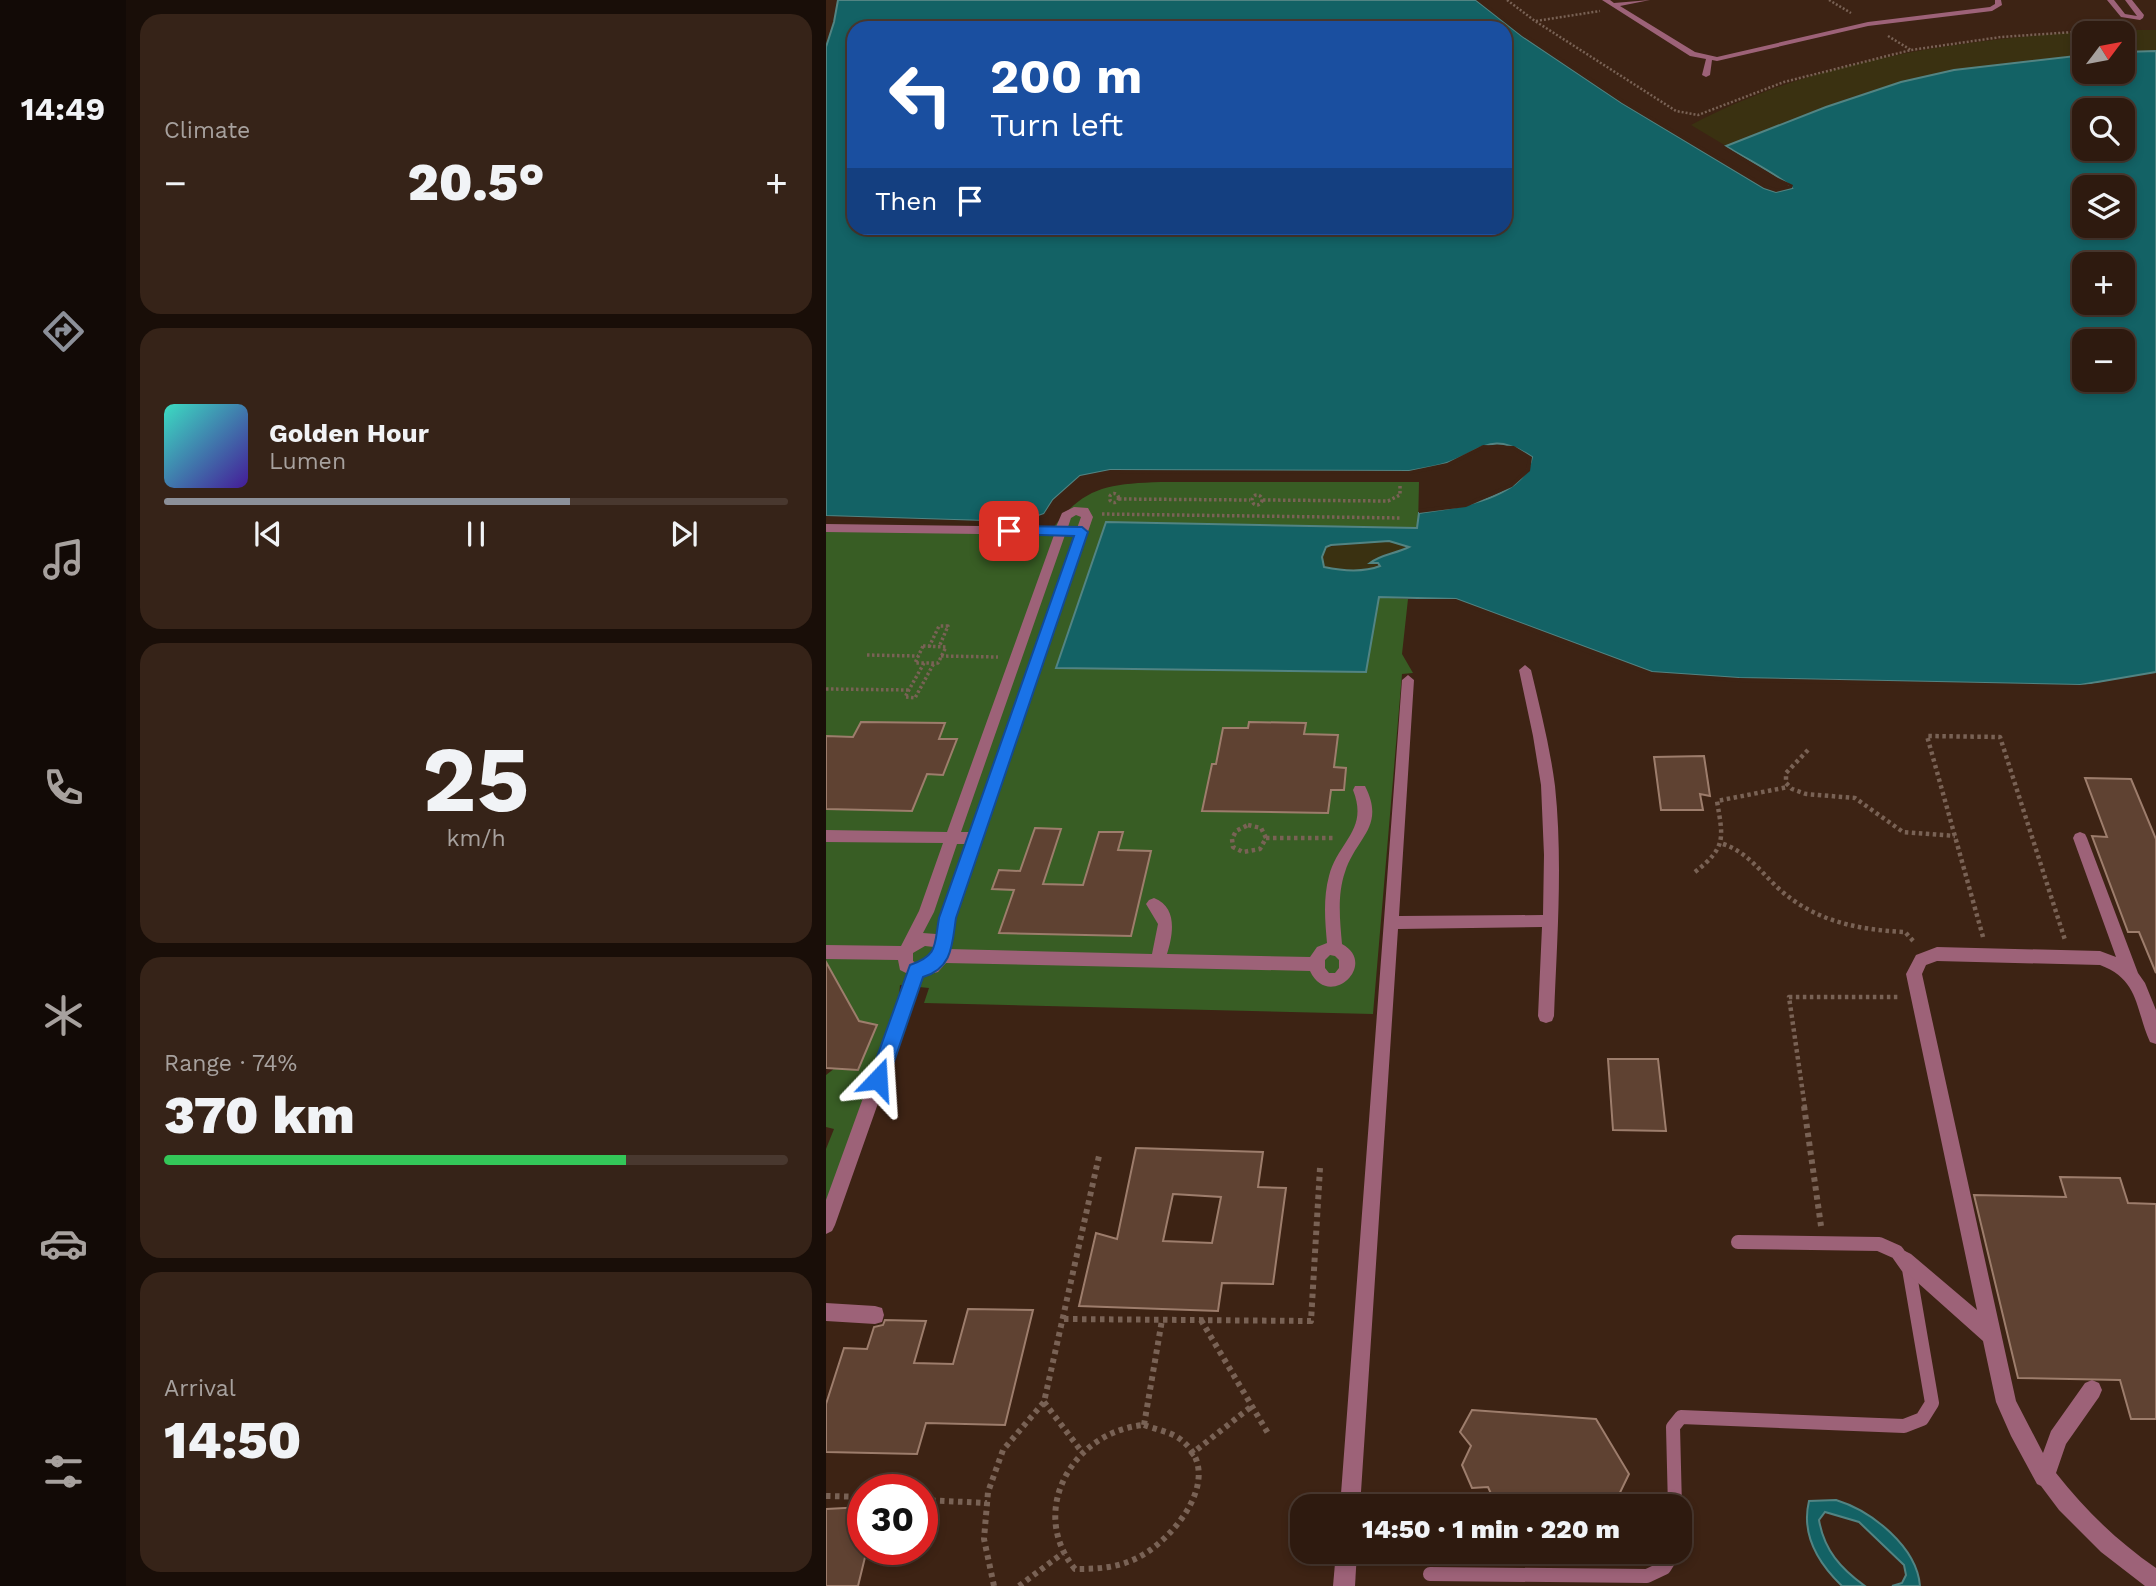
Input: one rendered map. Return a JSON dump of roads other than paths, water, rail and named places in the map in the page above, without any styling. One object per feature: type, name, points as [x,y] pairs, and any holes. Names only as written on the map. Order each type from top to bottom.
[{"type":"street","points":[[1605,0],[1687,50],[1709,59],[1730,58],[1868,24],[1996,7],[1997,0]]},
{"type":"street","points":[[1614,5],[1647,0]]},
{"type":"street","points":[[2110,0],[2123,16],[2140,18],[2141,15],[2128,0]]},
{"type":"street","points":[[1687,50],[1712,55],[1740,54]]},
{"type":"street","points":[[1706,75],[1709,59]]},
{"type":"street","points":[[1079,510],[1087,514],[947,918],[941,950],[932,967],[917,971],[906,965],[907,950],[923,920],[1062,531],[1070,513],[1079,510]]},
{"type":"street","points":[[826,528],[1082,532]]},
{"type":"street","points":[[1015,663],[1034,668]]},
{"type":"street","points":[[1525,670],[1542,745],[1548,792],[1550,922],[1546,1016]]},
{"type":"street","points":[[1351,1494],[1408,680]]},
{"type":"street","points":[[1335,949],[1335,882],[1342,861],[1362,830],[1367,810],[1360,790]]},
{"type":"street","points":[[826,836],[975,838]]},
{"type":"street","points":[[2080,838],[2130,973],[2141,990],[2156,1037]]},
{"type":"street","points":[[1154,904],[1167,922],[1157,961]]},
{"type":"street","points":[[1391,923],[1550,922]]},
{"type":"street","points":[[826,952],[907,950],[922,939],[930,938],[941,950],[1157,961],[1315,964]]},
{"type":"street","points":[[1335,949],[1347,956],[1347,969],[1335,978],[1321,976],[1315,964],[1321,953],[1335,949]]},
{"type":"street","points":[[2130,973],[2121,966],[2100,958],[1937,954],[1921,960],[1914,974],[1992,1336],[2007,1402],[2018,1432],[2044,1476],[2077,1516],[2138,1570],[2156,1581]]},
{"type":"street","points":[[826,1225],[917,971]]},
{"type":"street","points":[[1905,1260],[1992,1336]]},
{"type":"street","points":[[826,1312],[875,1315]]},
{"type":"street","points":[[2044,1476],[2058,1438],[2092,1390]]},
{"type":"street","points":[[1344,1586],[1346,1564]]},
{"type":"lane","points":[[1675,1494],[1673,1427],[1681,1417],[1904,1426],[1917,1424],[1927,1416],[1932,1403],[1911,1278],[1905,1260],[1897,1252],[1879,1244],[1738,1242]]},
{"type":"lane","points":[[1430,1574],[1537,1581],[1647,1576],[1659,1573],[1668,1564]]},
{"type":"water","points":[[838,0],[1476,0],[1503,21],[847,21],[847,235],[1512,235],[1512,28],[1622,103],[1764,188],[1776,192],[1792,188],[1726,146],[1826,107],[1901,82],[1954,70],[2072,56],[2072,84],[2135,84],[2135,52],[2156,51],[2156,672],[2080,685],[1739,678],[1652,672],[1456,599],[1379,597],[1366,672],[1056,668],[1106,522],[1417,528],[1419,513],[1486,499],[1516,483],[1526,472],[1532,457],[1506,445],[1488,445],[1447,463],[1409,471],[1110,470],[1080,476],[1053,500],[1044,514],[1021,522],[826,516],[826,47]],"holes":[[[1389,541],[1409,547],[1379,558],[1370,563],[1378,563],[1380,566],[1366,570],[1324,567],[1322,557],[1326,547]]]},
{"type":"water","points":[[1836,1500],[1864,1513],[1890,1532],[1911,1558],[1920,1586],[1892,1586],[1902,1583],[1906,1575],[1904,1565],[1859,1522],[1825,1512],[1819,1520],[1829,1550],[1848,1573],[1865,1586],[1842,1586],[1819,1558],[1807,1525],[1809,1501]]}]
